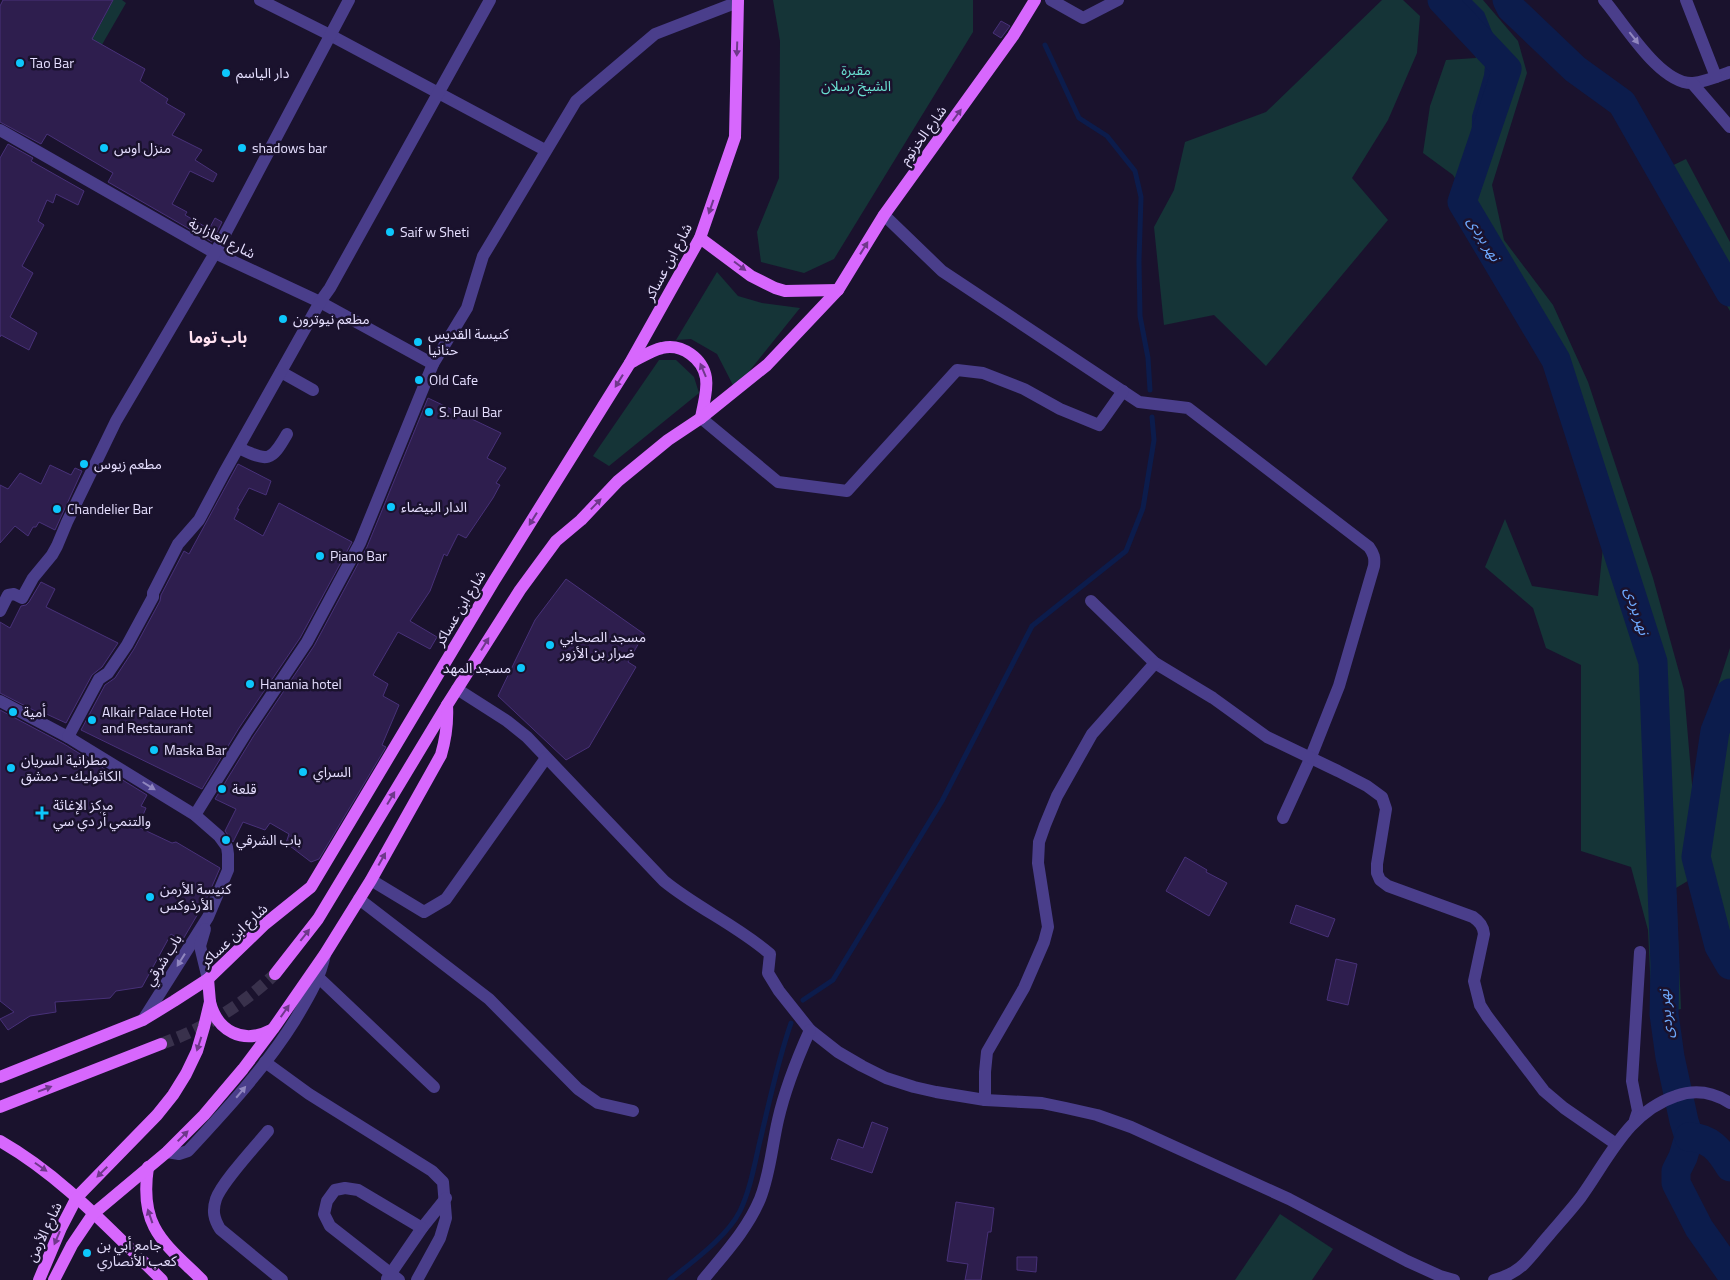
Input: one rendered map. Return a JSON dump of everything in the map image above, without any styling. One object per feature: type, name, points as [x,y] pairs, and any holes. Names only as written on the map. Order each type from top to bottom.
[{"type":"main road","name":"شارع الخرتوم","points":[[838,290],[884,215],[1013,36],[1035,0]]},
{"type":"main road","name":"شارع ابن عساكر","points":[[0,1077],[143,1020],[208,979],[265,924],[311,887],[494,580],[630,363],[700,238],[735,137],[738,1]]},
{"type":"main road","points":[[700,238],[751,276],[775,288],[785,291],[838,290]]},
{"type":"main road","points":[[275,974],[318,919],[457,689],[520,590],[556,541],[581,520],[618,481],[668,440],[701,418],[768,366],[838,290]]},
{"type":"main road","points":[[630,363],[661,348],[678,348],[693,356],[699,362],[706,378],[701,418]]},
{"type":"main road","points":[[56,1279],[72,1245],[93,1214],[167,1152],[204,1115],[243,1069],[325,954],[371,880],[441,755],[447,731],[447,705]]},
{"type":"main road","points":[[208,979],[212,1010],[222,1025],[238,1034],[256,1036],[273,1029]]},
{"type":"main road","name":"شارع الأرمن","points":[[39,1280],[77,1196],[141,1132],[173,1095],[186,1074],[197,1051],[210,1002]]},
{"type":"main road","points":[[0,1107],[161,1044]]},
{"type":"main road","points":[[0,1141],[21,1153],[77,1196],[93,1214],[162,1280]]},
{"type":"main road","points":[[148,1168],[145,1186],[149,1217],[165,1244],[202,1280]]},
{"type":"street","points":[[260,0],[330,35],[545,150]]},
{"type":"street","points":[[0,611],[8,595],[14,594],[22,598],[33,578],[52,555],[116,421],[215,253],[349,0]]},
{"type":"street","points":[[68,737],[99,679],[108,672],[127,645],[153,597],[153,593],[178,544],[200,520],[224,473],[320,302],[330,288],[490,0]]},
{"type":"street","points":[[1051,0],[1083,18],[1118,0]]},
{"type":"street","points":[[1604,0],[1663,72],[1682,81],[1692,83],[1730,72]]},
{"type":"street","points":[[1686,0],[1716,77]]},
{"type":"street","points":[[0,701],[68,737],[195,815],[246,732],[307,642],[360,544],[433,364],[466,308],[483,256],[576,101],[655,34],[738,1]]},
{"type":"street","points":[[1692,83],[1730,126]]},
{"type":"street","name":"شارع العازارية","points":[[2,135],[215,253],[320,302],[433,364]]},
{"type":"street","points":[[884,215],[942,271],[1139,402],[1188,408],[1369,547],[1373,553],[1375,559],[1374,566],[1339,686],[1310,759],[1283,818]]},
{"type":"street","points":[[701,418],[778,482],[847,491],[957,370],[983,373],[1016,386],[1099,425],[1123,391]]},
{"type":"street","points":[[281,372],[313,390]]},
{"type":"street","points":[[239,448],[257,457],[266,457],[276,454],[287,434]]},
{"type":"street","points":[[1091,602],[1155,663],[1213,698],[1267,737],[1352,779],[1382,797],[1386,809],[1377,864],[1377,873],[1380,880],[1388,886],[1480,921],[1484,934],[1474,981],[1480,1005],[1544,1091],[1564,1108],[1616,1144]]},
{"type":"street","points":[[985,1100],[985,1072],[988,1052],[1024,988],[1044,942],[1048,927],[1038,863],[1039,842],[1045,825],[1057,796],[1092,734],[1155,663]]},
{"type":"street","points":[[457,689],[507,721],[527,737],[664,881],[681,895],[747,936],[770,954],[768,973],[779,991],[810,1030],[838,1052],[886,1078],[914,1088],[985,1100],[1042,1104],[1066,1108],[1096,1115],[1131,1127],[1289,1199],[1408,1261],[1440,1276],[1454,1280]]},
{"type":"street","points":[[371,880],[424,912],[446,899],[546,758]]},
{"type":"street","name":"باب شرقي","points":[[195,815],[224,841],[228,854],[228,870],[208,917],[200,946],[208,979]]},
{"type":"street","points":[[359,900],[489,999],[578,1090],[598,1103],[633,1111]]},
{"type":"street","name":"باب شرقي","points":[[143,1020],[208,917]]},
{"type":"street","points":[[1635,1120],[1638,1111],[1632,1081],[1640,952]]},
{"type":"street","points":[[167,1152],[179,1154],[188,1151],[265,1062],[314,989],[325,954]]},
{"type":"street","points":[[319,978],[434,1087]]},
{"type":"street","points":[[703,1280],[734,1244],[760,1199],[785,1094],[810,1030]]},
{"type":"street","points":[[265,1062],[309,1094],[432,1171],[443,1182],[446,1198],[446,1218],[440,1238],[417,1280]]},
{"type":"street","points":[[1494,1280],[1507,1276],[1524,1265],[1581,1197],[1616,1144],[1635,1120],[1648,1109],[1666,1099],[1686,1092],[1702,1092],[1715,1095],[1730,1103]]},
{"type":"street","points":[[268,1131],[222,1188],[216,1199],[214,1220],[220,1229],[282,1280]]},
{"type":"street","points":[[422,1228],[358,1190],[345,1188],[335,1190],[327,1201],[324,1214],[330,1226],[392,1278],[422,1228],[446,1198]]},
{"type":"green space","points":[[113,0],[122,0],[126,3],[96,55],[78,45],[100,25]]},
{"type":"green space","name":"مقبرة الشيخ رسلان","points":[[773,0],[973,0],[973,32],[834,259],[804,273],[761,262],[757,232],[779,178],[780,41]]},
{"type":"green space","points":[[1382,0],[1403,0],[1420,16],[1417,53],[1388,120],[1352,178],[1388,220],[1266,366],[1214,315],[1164,325],[1154,227],[1174,190],[1185,142],[1266,112]]},
{"type":"green space","points":[[1450,0],[1483,0],[1518,41],[1527,73],[1492,185],[1504,240],[1553,305],[1588,382],[1653,578],[1684,690],[1693,796],[1705,726],[1730,648],[1730,941],[1706,870],[1676,888],[1681,1009],[1652,1014],[1648,930],[1631,867],[1581,851],[1581,665],[1546,648],[1533,608],[1485,567],[1505,519],[1532,586],[1598,596],[1604,537],[1580,476],[1555,382],[1514,313],[1475,214],[1453,175],[1423,153],[1430,106],[1446,60],[1476,58]]},
{"type":"green space","points":[[1686,159],[1730,242],[1730,311],[1651,176]]},
{"type":"green space","points":[[717,272],[738,296],[762,303],[800,308],[735,389],[717,354],[691,339],[676,340]]},
{"type":"green space","points":[[659,360],[676,360],[694,377],[699,393],[609,466],[593,456]]},
{"type":"green space","points":[[1280,1214],[1333,1249],[1312,1280],[1235,1280]]},
{"type":"water","points":[[1442,0],[1472,0],[1484,12],[1507,69],[1471,176],[1472,116],[1484,75],[1487,48]]},
{"type":"building","points":[[3,0],[113,0],[92,39],[145,69],[140,81],[168,99],[166,103],[185,114],[172,135],[202,150],[195,160],[217,174],[213,182],[190,171],[172,204],[187,212],[185,215],[209,229],[215,218],[222,222],[212,242],[108,182],[113,173],[47,134],[41,144],[0,122],[0,6]]},
{"type":"building","points":[[1001,21],[1010,26],[1001,38],[993,33]]},
{"type":"building","points":[[8,144],[33,158],[31,161],[84,191],[78,205],[56,194],[53,203],[47,200],[38,221],[44,225],[22,266],[33,273],[10,317],[37,333],[29,350],[1,335],[0,337],[0,158]]},
{"type":"building","points":[[428,398],[501,433],[487,458],[506,468],[496,483],[500,485],[493,498],[466,538],[458,534],[447,556],[444,554],[430,591],[410,621],[437,637],[430,649],[398,632],[373,675],[388,684],[383,696],[399,705],[382,745],[386,747],[319,859],[311,862],[286,843],[289,834],[270,823],[265,830],[243,822],[233,842],[225,831],[236,809],[215,799],[253,737],[314,646],[367,547]]},
{"type":"building","points":[[238,464],[271,481],[266,495],[249,488],[237,509],[239,509],[234,519],[263,536],[279,503],[352,542],[300,638],[239,728],[202,789],[81,730],[105,685],[115,678],[134,649],[184,551],[189,554]]},
{"type":"building","points":[[50,465],[71,475],[75,468],[82,471],[55,530],[39,522],[36,527],[33,527],[28,536],[15,526],[0,543],[0,485],[8,489],[20,473],[41,484]]},
{"type":"building","points":[[566,579],[644,634],[628,662],[636,667],[589,747],[566,760],[498,696],[535,620]]},
{"type":"building","points":[[41,582],[55,589],[46,607],[118,643],[102,667],[92,675],[66,723],[42,712],[41,714],[0,693],[0,622],[10,628],[21,606],[29,602]]},
{"type":"building","points":[[0,710],[64,744],[147,795],[141,806],[146,808],[138,827],[172,843],[176,842],[220,868],[206,900],[182,941],[171,934],[142,987],[116,991],[110,998],[55,1002],[56,1012],[30,1016],[8,1030],[0,1019],[14,1012],[0,1001]]},
{"type":"building","points":[[1185,857],[1207,870],[1206,872],[1227,883],[1209,916],[1166,891]]},
{"type":"building","points":[[1296,905],[1335,919],[1328,937],[1290,923]]},
{"type":"building","points":[[1336,959],[1357,964],[1348,1005],[1327,1000]]},
{"type":"building","points":[[872,1122],[888,1128],[872,1173],[831,1159],[838,1139],[863,1148]]},
{"type":"building","points":[[956,1202],[994,1208],[991,1232],[988,1232],[981,1280],[965,1280],[968,1264],[947,1261]]},
{"type":"building","points":[[1017,1257],[1037,1257],[1036,1272],[1017,1270]]},
{"type":"waterway","name":"نهر بردى","points":[[1442,0],[1507,69],[1462,202],[1556,360],[1653,662],[1665,965],[1664,1014],[1670,1057],[1689,1137],[1683,1157],[1676,1171],[1676,1183],[1699,1228],[1730,1272]]},
{"type":"waterway","name":"نهر بردى","points":[[1507,0],[1511,8],[1575,69],[1622,103],[1730,292]]},
{"type":"waterway","points":[[1045,45],[1079,118],[1107,136],[1135,171],[1141,197],[1140,316],[1148,358],[1150,390]]},
{"type":"waterway","points":[[803,1000],[833,980],[942,801],[1032,626],[1126,551],[1143,508],[1154,440],[1152,417]]},
{"type":"waterway","name":"نهر بردى","points":[[1730,693],[1715,731],[1696,857],[1719,946],[1730,965]]},
{"type":"waterway","points":[[670,1280],[718,1239],[727,1230],[740,1211],[751,1178],[777,1068],[791,1023]]},
{"type":"waterway","points":[[1689,1137],[1708,1142],[1722,1155],[1730,1167]]},
{"type":"tunnel","points":[[161,1044],[193,1031],[222,1015],[262,986],[275,974]]},
{"type":"place","name":"Tao Bar","points":[[20,63]]},
{"type":"place","name":"دار الياسم","points":[[226,73]]},
{"type":"place","name":"منزل اوس","points":[[104,148]]},
{"type":"place","name":"shadows bar","points":[[242,148]]},
{"type":"place","name":"Saif w Sheti","points":[[390,232]]},
{"type":"place","name":"مطعم نيوترون","points":[[283,319]]},
{"type":"place","name":"كنيسة القديس حنانيا","points":[[418,342]]},
{"type":"place","name":"Old Cafe","points":[[419,380]]},
{"type":"place","name":"S. Paul Bar","points":[[429,412]]},
{"type":"place","name":"مطعم زيوس","points":[[84,464]]},
{"type":"place","name":"الدار البيضاء","points":[[391,507]]},
{"type":"place","name":"Chandelier Bar","points":[[57,509]]},
{"type":"place","name":"Piano Bar","points":[[320,556]]},
{"type":"place","name":"مسجد الصحابي ضرار بن الأزور","points":[[550,645]]},
{"type":"place","name":"مسجد المهد","points":[[521,668]]},
{"type":"place","name":"Hanania hotel","points":[[250,684]]},
{"type":"place","name":"أمية","points":[[13,712]]},
{"type":"place","name":"Alkair Palace Hotel and Restaurant","points":[[92,720]]},
{"type":"place","name":"Maska Bar","points":[[154,750]]},
{"type":"place","name":"مطرانية السريان الكاثوليك - دمشق","points":[[11,768]]},
{"type":"place","name":"السراي","points":[[303,772]]},
{"type":"place","name":"قلعة","points":[[222,789]]},
{"type":"place","name":"مركز الإغاثة والتنمي أر دي سي","points":[[42,813]]},
{"type":"place","name":"باب الشرقي","points":[[226,840]]},
{"type":"place","name":"كنيسة الأرمن الأرذوكس","points":[[150,897]]},
{"type":"place","name":"جامع أبي بن كعب الأنصاري","points":[[87,1253]]},
{"type":"district","name":"باب توما","points":[[218,337]]}]
